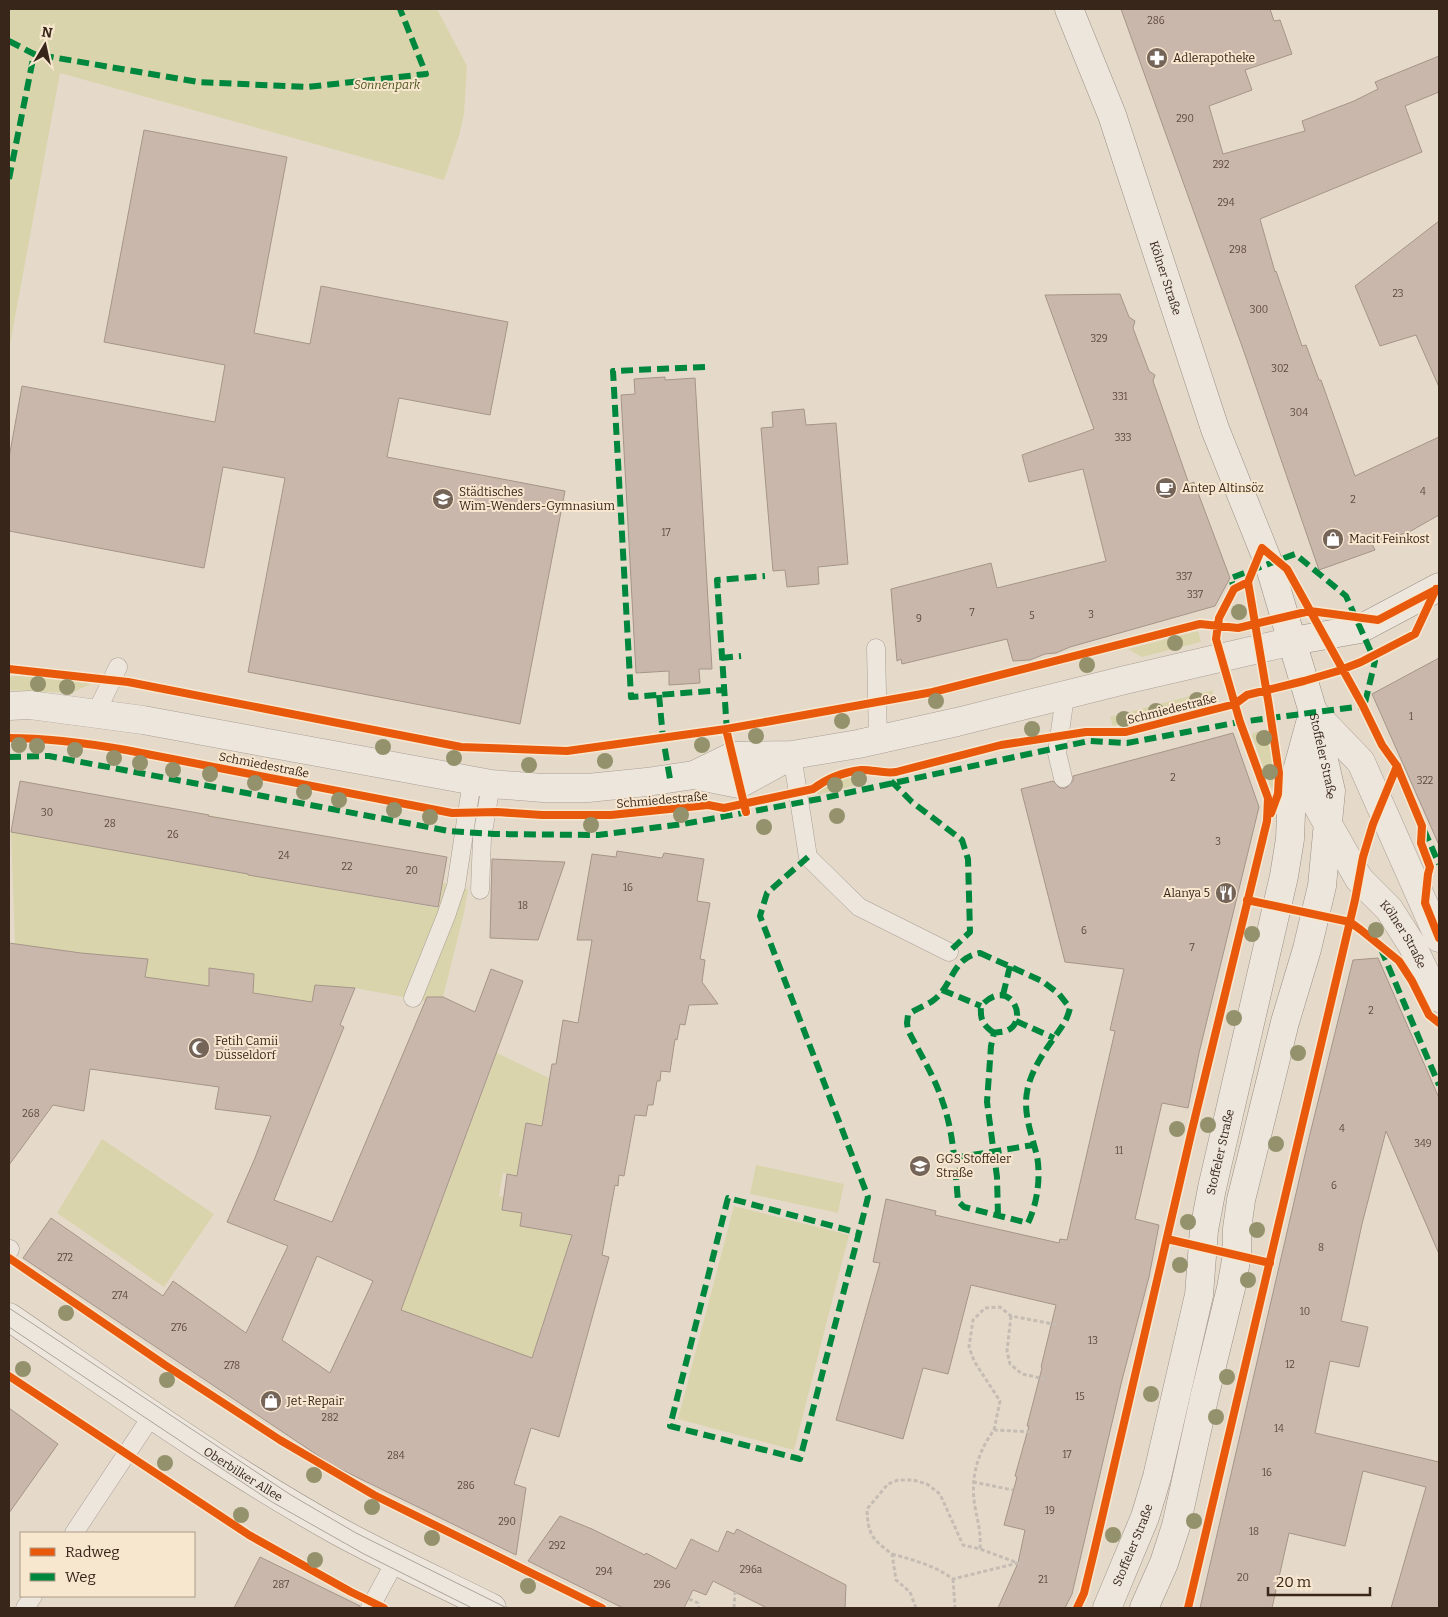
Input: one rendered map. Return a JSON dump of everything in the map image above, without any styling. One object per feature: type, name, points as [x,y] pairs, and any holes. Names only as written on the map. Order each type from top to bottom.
[{"type":"main road","name":"Kölner Straße","points":[[1069,9],[1112,115],[1215,428],[1269,564],[1313,712],[1361,762],[1439,938]]},
{"type":"main road","name":"Schmiedestraße","points":[[9,706],[30,705],[143,720],[481,782],[543,788],[588,788],[620,786],[694,775],[740,784],[792,755],[878,740],[1293,642],[1360,629],[1439,587]]},
{"type":"main road","name":"Stoffeler Straße","points":[[1144,1608],[1164,1563],[1176,1526],[1231,1288],[1237,1256],[1241,1200],[1285,1022],[1307,949],[1322,886],[1331,791],[1313,712]]},
{"type":"main road","name":"Stoffeler Straße","points":[[1107,1608],[1145,1517],[1157,1477],[1198,1295],[1204,1230],[1212,1188],[1284,876],[1290,839],[1292,788],[1313,712]]},
{"type":"main road","name":"Kölner Straße","points":[[1328,824],[1359,879],[1388,909],[1412,945],[1439,998]]},
{"type":"main road","points":[[1322,886],[1359,879]]},
{"type":"main road","name":"Oberbilker Allee","points":[[9,1317],[253,1480],[336,1530],[492,1608]]},
{"type":"lane","points":[[876,648],[878,740]]},
{"type":"lane","points":[[96,713],[118,667]]},
{"type":"lane","points":[[1063,778],[1057,752],[1077,692]]},
{"type":"lane","points":[[792,755],[808,858],[859,907],[949,952]]},
{"type":"lane","points":[[480,890],[482,838],[481,782]]},
{"type":"lane","points":[[413,998],[456,886],[481,782]]},
{"type":"lane","points":[[75,1532],[153,1414]]},
{"type":"lane","points":[[370,1608],[396,1560]]},
{"type":"lane","points":[[25,1608],[32,1597]]},
{"type":"path","points":[[980,1549],[981,1532],[975,1507],[973,1482],[976,1463],[986,1441],[994,1430],[1000,1401],[974,1361],[969,1348],[974,1320],[985,1308],[1000,1307],[1011,1316],[1058,1325]]},
{"type":"path","points":[[1011,1316],[1007,1351],[1010,1364],[1022,1374],[1045,1379]]},
{"type":"path","points":[[994,1430],[1033,1432]]},
{"type":"path","points":[[953,1579],[1018,1563],[963,1545],[940,1494],[927,1484],[913,1480],[898,1480],[888,1484],[867,1509],[867,1522],[874,1541],[892,1554],[941,1570],[953,1579],[955,1608]]},
{"type":"path","points":[[973,1482],[1013,1490]]},
{"type":"path","points":[[892,1554],[896,1580],[910,1592],[916,1608]]},
{"type":"path","points":[[734,1608],[735,1592]]},
{"type":"path","points":[[689,1599],[698,1603],[699,1608]]},
{"type":"green space","name":"Sonnenpark","points":[[9,9],[437,9],[467,66],[464,113],[459,136],[444,180],[60,73],[9,350]]},
{"type":"green space","points":[[1198,631],[1201,642],[1142,657],[1128,649]]},
{"type":"green space","points":[[9,677],[55,678],[91,684],[71,693],[9,690]]},
{"type":"green space","points":[[1213,690],[1212,698],[1209,701],[1113,726],[1110,717]]},
{"type":"green space","points":[[1269,729],[1274,757],[1275,786],[1273,789],[1252,736],[1253,733]]},
{"type":"green space","points":[[864,773],[867,782],[818,795],[816,790],[825,783]]},
{"type":"green space","points":[[209,815],[256,824],[248,875],[438,908],[443,883],[468,889],[464,913],[443,997],[427,997],[425,1001],[355,988],[316,985],[312,1002],[253,993],[254,974],[210,968],[209,986],[145,977],[148,959],[81,953],[15,944],[11,832],[200,865]]},
{"type":"green space","points":[[497,1053],[549,1078],[542,1126],[526,1123],[517,1176],[503,1173],[499,1196],[504,1197],[502,1209],[522,1213],[520,1226],[557,1233],[559,1222],[602,1228],[568,1246],[532,1358],[401,1310]]},
{"type":"green space","points":[[102,1139],[214,1214],[164,1287],[57,1213]]},
{"type":"green space","points":[[756,1165],[844,1184],[838,1213],[750,1194]]},
{"type":"green space","points":[[734,1206],[849,1235],[794,1450],[678,1419]]},
{"type":"building","points":[[1121,9],[1270,9],[1274,21],[1280,20],[1292,54],[1245,70],[1252,90],[1209,106],[1223,154],[1305,131],[1302,121],[1354,101],[1378,89],[1375,82],[1439,56],[1439,92],[1405,106],[1422,152],[1260,219],[1275,272],[1302,346],[1306,345],[1319,380],[1321,380],[1355,476],[1439,437],[1439,515],[1409,532],[1372,544],[1375,550],[1319,570],[1243,349]]},
{"type":"building","points":[[144,130],[287,157],[254,333],[310,344],[321,286],[508,322],[490,415],[399,398],[387,457],[565,491],[520,724],[248,672],[285,478],[223,467],[204,568],[9,531],[9,458],[22,386],[215,422],[225,365],[104,342]]},
{"type":"building","points":[[1439,221],[1439,387],[1416,335],[1380,346],[1355,286]]},
{"type":"building","points":[[1120,294],[1129,317],[1135,321],[1133,328],[1149,371],[1155,375],[1153,381],[1189,484],[1194,482],[1230,578],[1215,606],[1070,647],[1056,653],[1045,654],[1030,660],[1013,661],[1007,639],[902,664],[901,659],[897,661],[891,589],[991,563],[997,588],[1106,561],[1083,469],[1029,482],[1022,455],[1094,429],[1045,295]]},
{"type":"building","points":[[665,377],[665,380],[695,378],[712,669],[699,669],[700,683],[669,685],[669,671],[636,673],[621,395],[635,394],[634,379]]},
{"type":"building","points":[[804,409],[806,425],[836,423],[848,564],[818,567],[819,584],[787,587],[785,570],[773,571],[761,428],[773,427],[772,412]]},
{"type":"building","points":[[1439,658],[1439,845],[1372,694]]},
{"type":"building","points":[[1233,733],[1259,807],[1199,1053],[1188,1108],[1162,1103],[1135,1219],[1159,1225],[1149,1277],[1122,1380],[1072,1594],[1065,1608],[998,1608],[1018,1563],[1025,1530],[1004,1525],[1017,1477],[1015,1476],[1029,1426],[1027,1426],[1056,1305],[971,1285],[948,1374],[923,1368],[903,1439],[836,1420],[880,1263],[873,1262],[886,1199],[936,1211],[935,1215],[1059,1243],[1060,1239],[1067,1240],[1115,1031],[1110,1030],[1124,969],[1065,962],[1021,789],[1053,781],[1060,788],[1066,788],[1073,781],[1073,776]]},
{"type":"building","points":[[20,781],[208,816],[447,857],[438,907],[11,832]]},
{"type":"building","points":[[617,851],[662,858],[664,853],[704,859],[697,901],[710,903],[700,959],[705,960],[702,982],[718,1004],[689,1005],[685,1025],[680,1024],[677,1040],[675,1039],[670,1072],[661,1071],[660,1081],[657,1081],[653,1105],[648,1105],[646,1116],[635,1115],[624,1176],[619,1175],[618,1186],[615,1185],[602,1255],[609,1257],[559,1437],[531,1428],[514,1484],[526,1488],[516,1555],[332,1465],[23,1258],[51,1218],[163,1296],[173,1281],[246,1333],[288,1246],[227,1222],[271,1116],[215,1109],[219,1087],[90,1069],[84,1111],[53,1105],[9,1165],[9,943],[81,953],[148,959],[145,977],[209,986],[209,968],[254,974],[253,993],[312,1002],[315,985],[355,988],[340,1025],[344,1027],[274,1200],[332,1222],[427,997],[443,997],[475,1012],[491,969],[523,981],[401,1310],[532,1358],[572,1235],[520,1226],[522,1213],[502,1210],[507,1174],[517,1176],[526,1123],[542,1126],[552,1064],[556,1064],[563,1020],[578,1023],[592,940],[577,940],[592,854],[616,857]],"holes":[[[317,1256],[373,1281],[330,1373],[282,1340]]]},
{"type":"building","points":[[492,859],[565,862],[538,940],[490,938]]},
{"type":"building","points":[[1378,958],[1439,1098],[1439,1254],[1386,1131],[1362,1224],[1341,1321],[1368,1327],[1359,1367],[1330,1361],[1315,1433],[1439,1462],[1439,1608],[1391,1608],[1426,1487],[1363,1471],[1345,1546],[1289,1533],[1272,1608],[1200,1608],[1307,1146],[1353,960]]},
{"type":"building","points":[[9,1408],[58,1444],[9,1513]]},
{"type":"building","points":[[560,1516],[592,1529],[645,1555],[646,1553],[676,1569],[691,1539],[718,1552],[727,1531],[734,1534],[737,1529],[846,1585],[845,1608],[767,1608],[713,1581],[706,1595],[693,1590],[684,1608],[623,1608],[528,1561]]},
{"type":"building","points":[[260,1557],[360,1606],[359,1608],[234,1608]]},
{"type":"tram line","points":[[9,1308],[291,1495],[356,1533],[507,1608]]},
{"type":"tram line","points":[[9,1327],[272,1502],[364,1554],[472,1608]]},
{"type":"marked path","points":[[9,41],[34,54],[198,82],[307,87],[426,74],[400,9]]},
{"type":"marked path","points":[[9,179],[34,54]]},
{"type":"marked path","points":[[705,367],[613,371],[631,697],[723,690]]},
{"type":"marked path","points":[[1232,593],[1234,589],[1231,578],[1295,554],[1346,596],[1375,661],[1364,707]]},
{"type":"marked path","points":[[727,732],[717,580],[765,576]]},
{"type":"marked path","points":[[721,658],[741,656]]},
{"type":"marked path","points":[[659,695],[663,738],[670,779]]},
{"type":"marked path","points":[[9,757],[49,756],[449,831],[494,834],[598,835],[683,824],[819,799],[1089,741],[1127,743],[1240,722],[1363,706]]},
{"type":"marked path","points":[[891,781],[912,802],[962,840],[968,859],[970,932],[949,952]]},
{"type":"marked path","points":[[1424,830],[1439,864]]},
{"type":"marked path","points":[[808,857],[767,893],[760,916],[868,1197],[859,1233],[800,1459],[670,1426],[728,1198],[859,1233]]},
{"type":"marked path","points":[[1381,949],[1439,1085]]},
{"type":"marked path","points":[[980,953],[1042,981],[1059,994],[1070,1008],[1064,1023],[1038,1064],[1027,1092],[1027,1116],[1037,1156],[1039,1173],[1036,1199],[1028,1223],[964,1207],[958,1201],[954,1152],[947,1115],[936,1084],[908,1030],[908,1015],[935,999],[959,965],[964,960],[980,953]]},
{"type":"marked path","points":[[1003,995],[1010,966]]},
{"type":"marked path","points":[[942,990],[981,1006]]},
{"type":"marked path","points":[[994,1033],[983,1022],[981,1006],[991,998],[1001,995],[1008,997],[1014,1003],[1017,1019],[1013,1026],[1006,1031],[994,1033],[991,1046],[987,1102],[997,1177],[998,1216]]},
{"type":"marked path","points":[[1016,1021],[1054,1038]]},
{"type":"marked path","points":[[954,1158],[1033,1145]]},
{"type":"cycle path","points":[[1271,813],[1278,794],[1279,773],[1248,582],[1262,548],[1287,569],[1363,706],[1382,745],[1397,766],[1422,826],[1421,843],[1430,867],[1425,903],[1439,938]]},
{"type":"cycle path","points":[[1077,1608],[1084,1593],[1094,1552],[1191,1134],[1267,821],[1268,798],[1240,722],[1216,639],[1219,618],[1234,589],[1248,582]]},
{"type":"cycle path","points":[[9,738],[53,740],[111,747],[452,813],[497,812],[542,815],[611,815],[708,805],[724,808],[813,789],[829,779],[855,771],[896,772],[1001,745],[1086,732],[1126,732],[1235,704],[1247,695],[1338,671],[1361,662],[1415,634],[1436,589]]},
{"type":"cycle path","points":[[9,669],[128,682],[461,747],[567,751],[726,729],[933,692],[1200,624],[1238,628],[1310,611],[1378,620],[1437,589]]},
{"type":"cycle path","points":[[726,729],[746,812]]},
{"type":"cycle path","points":[[1188,1608],[1355,900],[1363,857],[1373,824],[1397,766]]},
{"type":"cycle path","points":[[1247,900],[1350,922],[1399,961],[1412,981],[1429,1015],[1439,1023]]},
{"type":"cycle path","points":[[1167,1239],[1270,1263]]},
{"type":"cycle path","points":[[9,1258],[165,1365],[280,1440],[374,1495],[602,1608]]},
{"type":"cycle path","points":[[9,1376],[249,1535],[351,1592],[384,1608]]},
{"type":"place","name":"Adlerapotheke","points":[[1157,58]]},
{"type":"place","name":"Antep Altinsöz","points":[[1166,488]]},
{"type":"place","name":"Städtisches Wim-Wenders-Gymnasium","points":[[443,499]]},
{"type":"place","name":"Macit Feinkost","points":[[1333,539]]},
{"type":"place","name":"Alanya 5","points":[[1226,893]]},
{"type":"place","name":"Fetih Camii Düsseldorf","points":[[199,1048]]},
{"type":"place","name":"GGS Stoffeler Straße","points":[[920,1166]]},
{"type":"place","name":"Jet-Repair","points":[[271,1401]]}]
